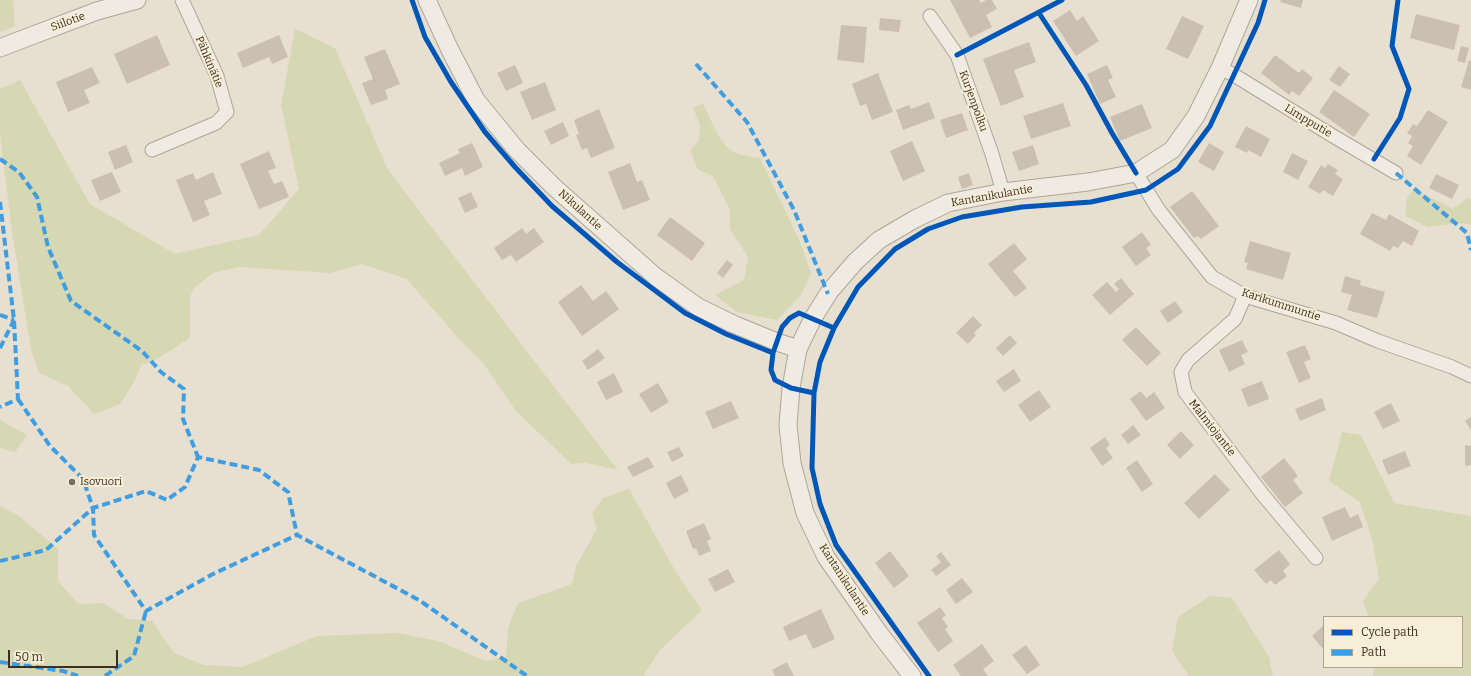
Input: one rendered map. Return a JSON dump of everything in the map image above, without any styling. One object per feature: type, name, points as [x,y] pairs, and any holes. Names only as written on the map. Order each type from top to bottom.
[{"type":"street","name":"Siilotie","points":[[0,48],[97,12],[137,0]]},
{"type":"street","name":"Pähkinätie","points":[[152,150],[216,123],[228,112],[217,76],[182,0]]},
{"type":"street","name":"Nikulantie","points":[[427,0],[450,50],[476,100],[516,149],[554,187],[656,277],[698,307],[733,324],[798,349]]},
{"type":"street","name":"Kantanikulantie","points":[[912,676],[826,557],[805,513],[792,463],[788,425],[791,388],[798,349],[813,318],[830,291],[855,262],[879,240],[915,219],[948,203],[1003,192],[1088,182],[1136,173],[1172,150],[1196,116],[1220,68],[1249,0]]},
{"type":"street","name":"Kurjenpolku","points":[[930,16],[957,55],[992,154],[1003,192]]},
{"type":"street","name":"Limpputie","points":[[1220,68],[1396,173]]},
{"type":"street","name":"Karikummuntie","points":[[1136,173],[1158,209],[1212,277],[1245,296],[1336,323],[1378,341],[1452,367],[1471,376]]},
{"type":"street","name":"Malmiojantie","points":[[1245,296],[1235,319],[1188,360],[1181,372],[1185,392],[1263,495],[1316,558]]},
{"type":"green space","points":[[0,0],[13,0],[15,26],[0,32]]},
{"type":"green space","points":[[295,29],[335,48],[388,170],[618,470],[586,463],[571,464],[516,411],[483,363],[457,337],[407,279],[362,264],[330,273],[238,267],[213,273],[193,289],[190,298],[190,338],[154,361],[141,365],[135,381],[120,404],[94,414],[68,386],[39,373],[31,350],[12,232],[0,134],[0,89],[20,80],[90,204],[175,254],[259,235],[299,189],[281,105]]},
{"type":"green space","points":[[703,103],[723,143],[730,150],[738,154],[760,158],[801,244],[811,273],[801,295],[777,320],[737,312],[715,295],[744,280],[748,257],[730,229],[730,210],[713,176],[698,170],[690,150],[699,141],[700,125],[693,108]]},
{"type":"green space","points":[[1414,189],[1453,209],[1467,198],[1471,199],[1471,225],[1460,223],[1428,227],[1405,216],[1407,198]]},
{"type":"green space","points":[[0,420],[27,435],[15,452],[0,448]]},
{"type":"green space","points":[[1342,432],[1361,435],[1394,503],[1471,516],[1471,676],[1373,676],[1374,668],[1463,668],[1463,616],[1369,616],[1363,601],[1379,579],[1372,539],[1360,502],[1329,481]]},
{"type":"green space","points":[[629,489],[677,574],[702,610],[660,650],[643,676],[0,676],[0,506],[19,516],[58,549],[58,581],[78,604],[103,603],[128,619],[152,621],[174,653],[204,665],[242,667],[317,636],[398,633],[439,641],[485,661],[506,657],[508,628],[518,603],[572,584],[576,566],[597,529],[592,514],[603,498]]},
{"type":"green space","points":[[1210,596],[1232,598],[1269,657],[1273,676],[1189,676],[1172,651],[1178,617]]},
{"type":"building","points":[[950,0],[979,0],[981,3],[986,0],[992,0],[997,9],[986,15],[992,27],[970,38]]},
{"type":"building","points":[[1281,0],[1303,0],[1301,8],[1280,2]]},
{"type":"building","points":[[1070,10],[1077,21],[1083,16],[1099,41],[1076,56],[1053,21]]},
{"type":"building","points":[[1416,14],[1460,25],[1454,50],[1410,38]]},
{"type":"building","points":[[1182,16],[1204,26],[1188,59],[1166,49]]},
{"type":"building","points":[[880,18],[901,20],[899,32],[879,30]]},
{"type":"building","points":[[841,25],[867,27],[864,63],[837,60]]},
{"type":"building","points":[[157,35],[170,65],[127,84],[114,54]]},
{"type":"building","points":[[279,35],[288,57],[272,64],[269,57],[243,68],[237,53]]},
{"type":"building","points":[[1029,42],[1036,62],[1014,70],[1024,97],[1001,106],[983,59]]},
{"type":"building","points":[[1461,46],[1469,48],[1465,63],[1457,61]]},
{"type":"building","points":[[385,49],[400,84],[385,90],[388,99],[371,105],[362,83],[373,79],[364,57]]},
{"type":"building","points":[[1275,55],[1299,73],[1302,69],[1313,78],[1299,96],[1292,91],[1289,95],[1261,73]]},
{"type":"building","points":[[1469,60],[1471,61],[1471,90],[1461,87]]},
{"type":"building","points":[[515,65],[523,83],[506,91],[497,73]]},
{"type":"building","points":[[1107,65],[1113,78],[1108,80],[1116,97],[1100,104],[1087,74]]},
{"type":"building","points":[[1339,66],[1350,74],[1340,87],[1329,80]]},
{"type":"building","points":[[92,67],[100,83],[84,90],[90,103],[68,112],[56,82]]},
{"type":"building","points":[[878,73],[893,112],[872,120],[866,104],[860,106],[852,84]]},
{"type":"building","points":[[545,82],[556,110],[532,120],[520,92]]},
{"type":"building","points":[[1334,90],[1370,114],[1354,137],[1319,112]]},
{"type":"building","points":[[929,102],[935,118],[903,130],[896,110],[909,105],[911,109]]},
{"type":"building","points":[[1063,103],[1071,126],[1031,139],[1023,116]]},
{"type":"building","points":[[1142,104],[1152,128],[1120,141],[1110,117]]},
{"type":"building","points":[[599,109],[615,148],[591,158],[587,148],[582,150],[576,135],[579,134],[574,120]]},
{"type":"building","points":[[1428,110],[1448,122],[1421,165],[1407,156],[1413,146],[1408,143],[1412,136],[1407,133],[1413,124],[1417,126]]},
{"type":"building","points":[[962,113],[968,130],[946,138],[940,120]]},
{"type":"building","points":[[563,122],[569,136],[551,145],[544,131]]},
{"type":"building","points":[[1246,126],[1270,139],[1261,157],[1248,150],[1247,153],[1235,147]]},
{"type":"building","points":[[912,141],[925,171],[903,181],[890,151]]},
{"type":"building","points":[[472,143],[483,167],[465,176],[462,168],[445,176],[439,163],[460,153],[458,149]]},
{"type":"building","points":[[1209,143],[1224,152],[1214,171],[1198,162]]},
{"type":"building","points":[[126,145],[133,162],[115,170],[108,152]]},
{"type":"building","points":[[1033,145],[1039,164],[1019,171],[1012,152]]},
{"type":"building","points":[[269,151],[276,168],[268,171],[274,184],[282,181],[289,197],[259,209],[240,164]]},
{"type":"building","points":[[1292,153],[1308,161],[1298,180],[1283,172]]},
{"type":"building","points":[[630,163],[637,182],[642,180],[650,200],[623,210],[608,172]]},
{"type":"building","points":[[1328,164],[1338,170],[1335,174],[1343,179],[1333,196],[1323,190],[1320,194],[1308,187],[1321,165],[1325,168]]},
{"type":"building","points":[[112,172],[121,192],[100,201],[91,180]]},
{"type":"building","points":[[213,172],[222,194],[204,201],[210,215],[193,222],[176,180],[193,173],[196,180]]},
{"type":"building","points":[[969,173],[973,185],[962,189],[958,177]]},
{"type":"building","points":[[1436,174],[1459,185],[1452,199],[1429,188]]},
{"type":"building","points":[[1192,191],[1219,226],[1201,239],[1198,236],[1194,238],[1170,207]]},
{"type":"building","points":[[471,192],[478,207],[465,213],[458,198]]},
{"type":"building","points":[[1372,213],[1386,220],[1389,214],[1419,231],[1412,246],[1403,241],[1398,248],[1393,246],[1390,251],[1360,234]]},
{"type":"building","points":[[670,217],[705,243],[692,261],[657,235]]},
{"type":"building","points":[[522,228],[526,234],[534,228],[544,242],[516,262],[511,255],[502,260],[494,248]]},
{"type":"building","points":[[1142,232],[1151,245],[1146,248],[1151,255],[1136,266],[1122,247]]},
{"type":"building","points":[[1250,241],[1291,253],[1283,280],[1246,269],[1248,263],[1244,262]]},
{"type":"building","points":[[1014,243],[1027,259],[1013,271],[1027,288],[1015,297],[988,264]]},
{"type":"building","points":[[727,260],[733,265],[723,278],[717,273]]},
{"type":"building","points":[[1345,276],[1361,281],[1360,285],[1385,292],[1377,318],[1347,310],[1352,295],[1341,292]]},
{"type":"building","points":[[1121,278],[1134,294],[1110,315],[1092,295],[1107,282],[1116,292],[1119,289],[1114,284]]},
{"type":"building","points":[[581,285],[593,301],[606,291],[619,309],[582,336],[558,302]]},
{"type":"building","points":[[1175,301],[1183,312],[1168,323],[1160,311]]},
{"type":"building","points":[[973,316],[982,325],[974,333],[976,335],[968,344],[956,333]]},
{"type":"building","points":[[1136,327],[1161,353],[1147,366],[1122,340]]},
{"type":"building","points":[[1010,335],[1017,343],[1003,356],[996,348]]},
{"type":"building","points":[[1242,340],[1248,352],[1241,355],[1245,364],[1229,372],[1219,350]]},
{"type":"building","points":[[1305,345],[1311,359],[1304,362],[1311,378],[1299,383],[1286,352]]},
{"type":"building","points":[[598,349],[605,358],[588,370],[582,361]]},
{"type":"building","points":[[1014,369],[1021,381],[1004,392],[996,381]]},
{"type":"building","points":[[614,373],[623,392],[606,400],[597,382]]},
{"type":"building","points":[[1262,381],[1269,399],[1248,407],[1241,389]]},
{"type":"building","points":[[658,383],[669,402],[651,413],[639,394]]},
{"type":"building","points":[[1039,390],[1051,407],[1030,422],[1018,405]]},
{"type":"building","points":[[1141,391],[1146,398],[1154,392],[1165,408],[1146,421],[1130,399]]},
{"type":"building","points":[[1322,398],[1326,410],[1300,421],[1295,409]]},
{"type":"building","points":[[731,401],[739,418],[713,429],[705,412]]},
{"type":"building","points":[[1391,403],[1400,421],[1383,429],[1374,412]]},
{"type":"building","points":[[1471,417],[1471,430],[1465,421]]},
{"type":"building","points":[[1133,425],[1141,435],[1128,444],[1121,435]]},
{"type":"building","points":[[1181,431],[1194,445],[1180,459],[1167,445]]},
{"type":"building","points":[[1105,437],[1110,445],[1106,448],[1113,458],[1102,466],[1090,448]]},
{"type":"building","points":[[1465,445],[1471,446],[1471,465],[1465,466]]},
{"type":"building","points":[[679,447],[684,456],[672,462],[667,452]]},
{"type":"building","points":[[1405,451],[1411,466],[1388,475],[1382,460]]},
{"type":"building","points":[[648,457],[654,467],[633,477],[627,467]]},
{"type":"building","points":[[1284,458],[1298,476],[1293,480],[1303,493],[1285,507],[1261,477]]},
{"type":"building","points":[[1137,460],[1153,484],[1142,492],[1126,468]]},
{"type":"building","points":[[1215,474],[1230,490],[1199,519],[1184,503]]},
{"type":"building","points":[[681,475],[689,491],[674,499],[666,483]]},
{"type":"building","points":[[1345,507],[1350,518],[1358,514],[1363,527],[1332,541],[1322,517]]},
{"type":"building","points":[[704,523],[711,539],[707,541],[711,551],[699,556],[696,548],[693,549],[686,531]]},
{"type":"building","points":[[1279,550],[1290,564],[1283,571],[1287,576],[1275,585],[1271,580],[1266,584],[1254,570]]},
{"type":"building","points":[[890,551],[909,576],[894,588],[875,563]]},
{"type":"building","points":[[941,552],[951,565],[936,576],[931,570],[941,562],[936,556]]},
{"type":"building","points":[[728,569],[735,582],[715,592],[708,579]]},
{"type":"building","points":[[962,578],[973,592],[956,604],[946,590]]},
{"type":"building","points":[[940,607],[946,615],[942,618],[948,627],[945,629],[953,641],[938,652],[917,623]]},
{"type":"building","points":[[821,609],[835,639],[813,649],[806,634],[789,641],[783,627]]},
{"type":"building","points":[[1323,626],[1323,649],[1312,636]]},
{"type":"building","points":[[982,644],[994,661],[983,669],[988,676],[961,676],[953,665]]},
{"type":"building","points":[[1026,645],[1040,665],[1027,674],[1012,655]]},
{"type":"building","points":[[787,662],[794,676],[775,676],[772,670]]},
{"type":"marked path","points":[[696,64],[747,122],[794,210],[828,294]]},
{"type":"marked path","points":[[0,159],[19,172],[37,197],[48,247],[71,301],[142,351],[161,372],[184,389],[183,419],[198,457]]},
{"type":"marked path","points":[[1396,173],[1467,233],[1471,250]]},
{"type":"marked path","points":[[0,202],[14,320],[18,399],[0,407]]},
{"type":"marked path","points":[[0,315],[14,320]]},
{"type":"marked path","points":[[0,348],[14,320]]},
{"type":"marked path","points":[[18,399],[50,446],[83,479],[93,508],[94,535],[146,611],[213,574],[297,535],[419,600],[527,676]]},
{"type":"marked path","points":[[0,561],[46,550],[93,508],[146,491],[167,500],[185,487],[198,457],[259,470],[288,492],[297,535]]},
{"type":"marked path","points":[[105,676],[134,656],[146,611]]},
{"type":"marked path","points":[[0,662],[63,671],[78,676]]},
{"type":"cycle path","points":[[412,0],[425,37],[451,82],[485,132],[515,167],[552,206],[617,262],[685,313],[726,334],[773,353]]},
{"type":"cycle path","points":[[957,55],[1062,0]]},
{"type":"cycle path","points":[[929,676],[836,545],[820,504],[812,468],[814,393],[820,362],[834,328],[858,287],[895,249],[928,229],[962,217],[1022,207],[1091,202],[1146,190],[1178,169],[1210,126],[1258,23],[1265,0]]},
{"type":"cycle path","points":[[1374,159],[1400,118],[1409,89],[1392,46],[1398,0]]},
{"type":"cycle path","points":[[1039,13],[1086,85],[1136,173]]},
{"type":"cycle path","points":[[814,393],[791,388],[775,380],[771,370],[773,353],[782,327],[790,318],[799,313],[834,328]]},
{"type":"place","name":"Isovuori","points":[[72,482]]}]
